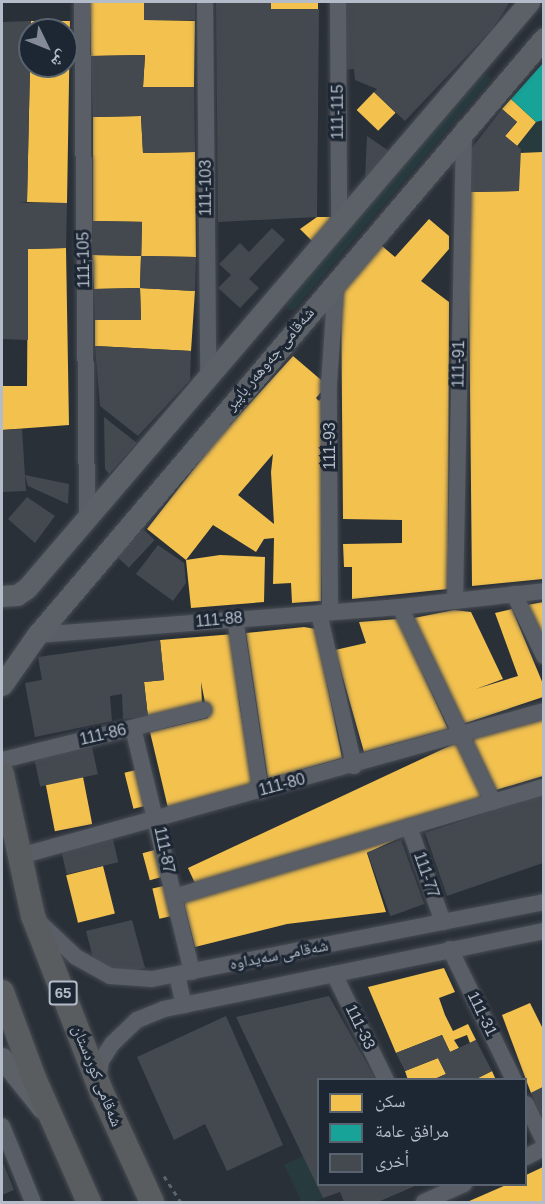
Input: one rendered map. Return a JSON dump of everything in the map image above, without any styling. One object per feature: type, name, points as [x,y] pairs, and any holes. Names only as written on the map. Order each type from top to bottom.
[{"type":"highway","name":"شەقامی کوردستان","points":[[2,774],[33,916],[98,1083],[152,1203]]},
{"type":"highway","points":[[2,992],[52,1120],[89,1203]]},
{"type":"main road","points":[[2,596],[17,595],[27,588],[529,2]]},
{"type":"main road","name":"شەقامی جەوهەر باپیر","points":[[2,685],[37,635],[464,127],[543,38]]},
{"type":"main road","points":[[263,313],[287,338]]},
{"type":"main road","points":[[2,1058],[52,1120]]},
{"type":"street","name":"111-105","points":[[82,2],[87,518]]},
{"type":"street","name":"111-103","points":[[205,2],[208,375]]},
{"type":"street","name":"111-115","points":[[338,2],[339,224]]},
{"type":"street","name":"111-91","points":[[455,601],[464,127]]},
{"type":"street","name":"111-93","points":[[336,280],[329,384],[325,612],[354,766]]},
{"type":"street","name":"111-88","points":[[37,635],[400,607],[543,591]]},
{"type":"street","points":[[514,594],[543,656]]},
{"type":"street","points":[[400,607],[493,802]]},
{"type":"street","points":[[235,618],[261,791]]},
{"type":"street","name":"111-86","points":[[2,760],[204,710]]},
{"type":"street","name":"111-80","points":[[20,856],[354,766],[543,711]]},
{"type":"street","name":"111-87","points":[[133,728],[157,818],[174,897],[185,974],[184,1005]]},
{"type":"street","points":[[174,897],[543,787]]},
{"type":"street","name":"111-77","points":[[409,827],[442,922]]},
{"type":"street","name":"شەقامی سەیداوە","points":[[33,916],[76,957],[110,976],[152,980],[543,902]]},
{"type":"street","name":"شەقامی سەیداوە","points":[[98,1083],[105,1052],[123,1031],[137,1020],[184,1005],[543,931]]},
{"type":"street","name":"111-31","points":[[450,949],[513,1078]]},
{"type":"street","name":"111-33","points":[[334,974],[385,1078]]},
{"type":"street","points":[[527,1108],[543,1141]]},
{"type":"street","points":[[2,1126],[33,1203]]},
{"type":"street","points":[[527,1155],[543,1148]]},
{"type":"street","points":[[424,1203],[462,1186]]},
{"type":"path","points":[[164,1176],[180,1203]]},
{"type":"green space","points":[[488,74],[491,79],[294,310],[287,309],[286,303],[480,75]]},
{"type":"green space","points":[[543,120],[543,152],[525,153],[517,146],[536,122]]},
{"type":"green space","points":[[303,1156],[323,1198],[314,1202],[302,1202],[284,1165]]},
{"type":"building: سكن","points":[[90,2],[144,2],[144,20],[195,21],[194,87],[143,87],[145,55],[91,56]]},
{"type":"building: سكن","points":[[271,2],[318,2],[318,9],[271,9]]},
{"type":"building: سكن","points":[[30,78],[69,78],[67,203],[27,202]]},
{"type":"building: سكن","points":[[374,92],[396,113],[378,131],[357,110]]},
{"type":"building: سكن","points":[[511,99],[536,122],[517,146],[505,136],[517,122],[502,109]]},
{"type":"building: سكن","points":[[141,116],[143,153],[195,152],[196,257],[141,256],[142,222],[93,221],[93,117]]},
{"type":"building: سكن","points":[[543,152],[543,579],[472,586],[468,192],[519,191],[519,153]]},
{"type":"building: سكن","points":[[317,217],[335,217],[312,241],[300,229]]},
{"type":"building: سكن","points":[[429,219],[449,236],[449,249],[421,281],[449,302],[448,589],[352,599],[352,567],[344,567],[343,544],[402,543],[402,520],[343,519],[341,293],[382,246],[395,257]]},
{"type":"building: سكن","points":[[66,248],[69,425],[2,430],[2,386],[27,386],[28,249]]},
{"type":"building: سكن","points":[[92,255],[141,256],[140,288],[94,289]]},
{"type":"building: سكن","points":[[140,288],[195,291],[191,351],[95,346],[95,320],[141,320]]},
{"type":"building: سكن","points":[[293,356],[327,385],[316,398],[319,401],[324,395],[321,601],[292,603],[291,583],[273,584],[274,538],[264,539],[256,552],[213,525],[186,560],[147,529],[214,443]],"holes":[[[273,454],[271,472],[274,524],[238,495]]]},
{"type":"building: سكن","points":[[220,555],[265,557],[264,602],[191,608],[186,560]]},
{"type":"building: سكن","points":[[543,602],[543,645],[522,606]]},
{"type":"building: سكن","points":[[512,609],[543,684],[543,697],[460,725],[414,618],[454,610],[471,612],[503,679],[476,689],[518,676],[495,613]]},
{"type":"building: سكن","points":[[398,619],[448,729],[364,752],[335,650],[366,643],[359,622]]},
{"type":"building: سكن","points":[[304,627],[316,629],[342,758],[268,779],[246,633]]},
{"type":"building: سكن","points":[[234,634],[239,702],[253,784],[168,808],[150,732],[208,718],[201,682],[202,704],[148,717],[144,682],[164,680],[160,640]]},
{"type":"building: سكن","points":[[543,715],[543,776],[496,790],[471,739]]},
{"type":"building: سكن","points":[[458,742],[484,798],[214,924],[188,868]]},
{"type":"building: سكن","points":[[140,769],[149,805],[133,809],[124,773]]},
{"type":"building: سكن","points":[[83,777],[92,824],[55,831],[46,784]]},
{"type":"building: سكن","points":[[158,849],[165,876],[150,880],[143,853]]},
{"type":"building: سكن","points":[[366,850],[386,912],[287,924],[195,947],[182,896],[302,865],[334,862]]},
{"type":"building: سكن","points":[[103,866],[115,914],[78,923],[66,875]]},
{"type":"building: سكن","points":[[168,885],[175,915],[159,919],[152,889]]},
{"type":"building: سكن","points":[[444,968],[455,992],[439,998],[445,1015],[453,1031],[468,1024],[476,1040],[470,1043],[467,1035],[454,1040],[459,1048],[450,1052],[442,1035],[396,1053],[368,987]]},
{"type":"building: سكن","points":[[530,1003],[543,1029],[543,1087],[531,1093],[527,1078],[502,1015]]},
{"type":"building: سكن","points":[[438,1058],[446,1074],[437,1078],[407,1078],[405,1071]]},
{"type":"building: سكن","points":[[492,1071],[495,1078],[478,1078]]},
{"type":"building: سكن","points":[[543,1167],[543,1202],[467,1202],[504,1186],[527,1186],[527,1175]]},
{"type":"building: مرافق عامة","points":[[544,62],[544,120],[536,122],[511,99]]},
{"type":"building: أخرى","points":[[144,2],[195,2],[195,20],[144,20]]},
{"type":"building: أخرى","points":[[216,2],[271,2],[271,9],[319,9],[317,217],[218,222]]},
{"type":"building: أخرى","points":[[341,2],[510,2],[493,28],[405,121],[374,92],[377,89],[355,80],[354,69],[340,70]]},
{"type":"building: أخرى","points":[[18,21],[18,78],[30,78],[27,202],[19,203],[67,203],[66,248],[28,249],[28,340],[2,339],[2,22]]},
{"type":"building: أخرى","points":[[145,55],[143,87],[194,87],[195,152],[143,153],[141,116],[93,117],[91,56]]},
{"type":"building: أخرى","points":[[502,109],[517,122],[505,136],[521,149],[519,191],[468,192],[471,149]]},
{"type":"building: أخرى","points":[[367,136],[389,151],[365,180]]},
{"type":"building: أخرى","points":[[93,221],[142,222],[141,256],[92,255]]},
{"type":"building: أخرى","points":[[272,228],[285,240],[249,279],[259,288],[240,308],[218,288],[231,275],[219,264],[240,243],[249,252]]},
{"type":"building: أخرى","points":[[141,256],[196,257],[195,291],[140,288]]},
{"type":"building: أخرى","points":[[140,288],[141,320],[95,320],[94,289]]},
{"type":"building: أخرى","points":[[95,346],[191,351],[190,380],[138,436],[100,406]]},
{"type":"building: أخرى","points":[[104,417],[137,443],[109,474],[105,469]]},
{"type":"building: أخرى","points":[[22,429],[26,491],[2,492],[2,430]]},
{"type":"building: أخرى","points":[[25,475],[69,484],[68,504],[28,486]]},
{"type":"building: أخرى","points":[[27,497],[55,516],[35,543],[8,519]]},
{"type":"building: أخرى","points":[[143,529],[155,540],[129,568],[117,557]]},
{"type":"building: أخرى","points":[[158,545],[184,563],[186,583],[173,601],[136,574]]},
{"type":"building: أخرى","points":[[160,640],[164,680],[144,682],[148,717],[123,719],[122,694],[110,696],[112,721],[35,737],[25,683],[42,680],[38,657]]},
{"type":"building: أخرى","points":[[91,742],[98,774],[40,787],[33,754]]},
{"type":"building: أخرى","points":[[543,794],[543,863],[447,896],[425,833]]},
{"type":"building: أخرى","points":[[112,835],[118,862],[67,874],[60,847]]},
{"type":"building: أخرى","points":[[401,840],[424,904],[390,916],[367,852]]},
{"type":"building: أخرى","points":[[132,920],[145,968],[114,976],[93,958],[86,931]]},
{"type":"building: أخرى","points":[[329,996],[375,1078],[317,1078],[317,1186],[236,1017]]},
{"type":"building: أخرى","points":[[226,1016],[283,1145],[227,1171],[205,1124],[174,1140],[137,1057]]},
{"type":"building: أخرى","points":[[442,1035],[450,1052],[476,1040],[492,1071],[478,1078],[437,1078],[446,1074],[438,1058],[405,1071],[396,1053]]},
{"type":"building: أخرى","points":[[543,1087],[543,1120],[531,1093]]},
{"type":"building: أخرى","points":[[2,1160],[14,1190],[2,1195]]},
{"type":"building: أخرى","points":[[317,1186],[415,1186],[378,1202],[344,1202],[340,1192],[323,1198]]}]
